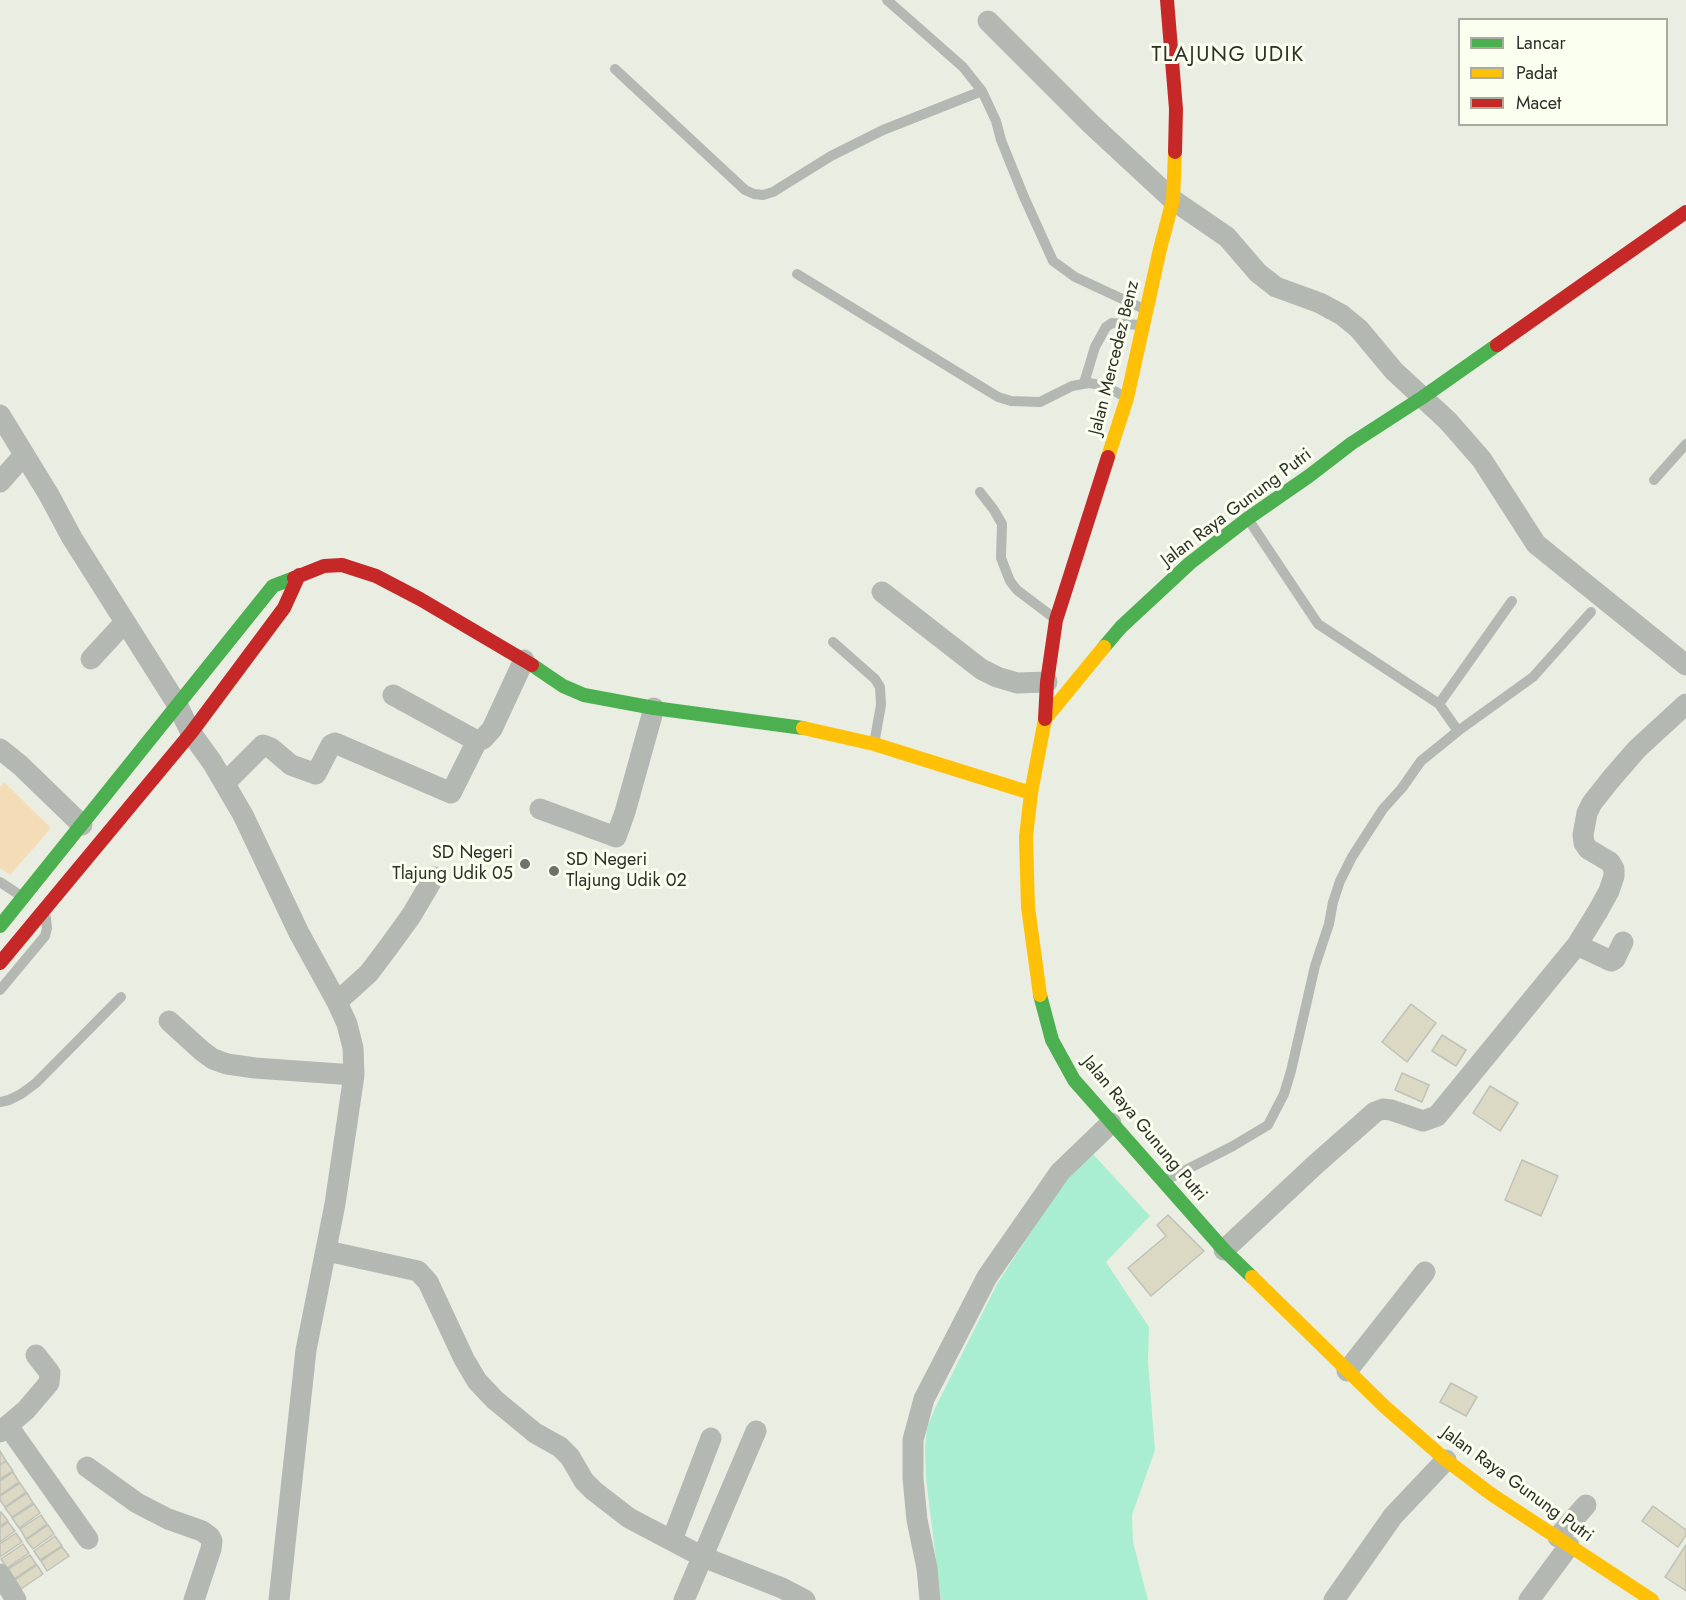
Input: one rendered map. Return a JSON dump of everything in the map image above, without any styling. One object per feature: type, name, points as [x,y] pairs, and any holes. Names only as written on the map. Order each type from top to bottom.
[{"type":"main road","name":"Jalan Mercedez Benz","points":[[1045,719],[1047,682],[1056,620],[1127,398],[1173,200],[1176,109],[1167,0]]},
{"type":"main road","name":"Jalan Raya Gunung Putri","points":[[1652,1600],[1491,1494],[1446,1460],[1385,1407],[1224,1250],[1074,1080],[1052,1040],[1041,1004],[1028,908],[1026,837],[1031,793],[1045,719],[1121,627],[1190,563],[1247,519],[1352,443],[1423,397],[1686,212]]},
{"type":"main road","points":[[0,926],[273,586],[324,566],[342,565],[376,576],[524,660],[563,686],[584,695],[654,708],[795,726],[874,744],[1031,793]]},
{"type":"main road","points":[[0,963],[191,733],[284,608],[298,575]]},
{"type":"street","points":[[988,21],[1091,124],[1173,200],[1227,237],[1258,273],[1276,287],[1320,303],[1342,315],[1359,329],[1394,372],[1423,397],[1482,460],[1536,544],[1686,665]]},
{"type":"street","points":[[0,415],[49,495],[72,538],[177,704],[191,733],[225,783],[243,815],[299,933],[337,1002],[347,1024],[353,1048],[354,1075],[327,1251],[306,1350],[279,1600]]},
{"type":"street","points":[[0,482],[24,455]]},
{"type":"street","points":[[882,592],[981,669],[1017,683],[1047,682]]},
{"type":"street","points":[[91,659],[125,622]]},
{"type":"street","points":[[225,783],[263,745],[271,748],[291,765],[316,774],[331,745],[335,743],[451,793],[477,741],[483,739],[492,729],[524,660]]},
{"type":"street","points":[[393,695],[477,741]]},
{"type":"street","points":[[1224,1250],[1375,1112],[1383,1109],[1391,1110],[1423,1121],[1437,1116],[1577,945],[1605,901],[1614,876],[1614,869],[1610,862],[1588,849],[1584,843],[1587,813],[1592,803],[1637,749],[1686,704]]},
{"type":"street","points":[[540,809],[616,837],[654,708]]},
{"type":"street","points":[[0,749],[20,765],[82,825]]},
{"type":"street","points":[[337,1002],[369,973],[411,916],[434,877]]},
{"type":"street","points":[[1577,945],[1611,961],[1615,959],[1623,942]]},
{"type":"street","points":[[169,1021],[202,1052],[227,1064],[354,1075]]},
{"type":"street","points":[[930,1600],[927,1568],[917,1520],[913,1478],[913,1440],[924,1399],[993,1267],[1060,1172],[1111,1123]]},
{"type":"street","points":[[327,1251],[409,1268],[424,1276],[477,1381],[489,1394],[536,1433],[560,1447],[570,1457],[584,1481],[629,1518],[703,1557],[782,1588],[805,1600]]},
{"type":"street","points":[[1347,1371],[1425,1272]]},
{"type":"street","points":[[36,1355],[50,1373],[49,1383],[35,1401],[4,1429],[88,1539]]},
{"type":"street","points":[[684,1600],[756,1431]]},
{"type":"street","points":[[672,1540],[711,1438]]},
{"type":"street","points":[[1334,1600],[1393,1516],[1446,1460]]},
{"type":"street","points":[[87,1467],[136,1503],[210,1537],[211,1549],[194,1600]]},
{"type":"street","points":[[1529,1600],[1586,1505]]},
{"type":"street","points":[[0,1574],[16,1600]]},
{"type":"lane","points":[[887,0],[963,67],[982,91],[993,112],[1001,140],[1024,197],[1053,261],[1076,277],[1146,310]]},
{"type":"lane","points":[[615,69],[745,190],[764,195],[773,192],[831,156],[883,130],[982,91]]},
{"type":"lane","points":[[797,274],[998,397],[1011,401],[1040,402],[1072,386],[1084,383],[1106,386],[1127,398]]},
{"type":"lane","points":[[1084,383],[1095,347],[1106,327],[1112,323],[1143,325]]},
{"type":"lane","points":[[1654,480],[1686,444]]},
{"type":"lane","points":[[980,492],[1002,524],[1001,558],[1010,581],[1024,596],[1056,620]]},
{"type":"lane","points":[[1247,519],[1318,624],[1439,704],[1458,731]]},
{"type":"lane","points":[[1439,704],[1512,601]]},
{"type":"lane","points":[[1162,1181],[1233,1146],[1268,1125],[1284,1094],[1333,902],[1352,857],[1383,809],[1421,761],[1533,676],[1591,612]]},
{"type":"lane","points":[[833,642],[875,679],[880,687],[881,705],[874,744]]},
{"type":"lane","points":[[0,882],[23,898]]},
{"type":"lane","points":[[0,990],[45,936],[47,928],[44,911]]},
{"type":"lane","points":[[0,1102],[15,1097],[36,1083],[121,997]]},
{"type":"shaded area","points":[[4,782],[51,828],[10,875],[0,868],[0,787]]},
{"type":"shaded area","points":[[1092,1153],[1150,1216],[1106,1262],[1149,1327],[1148,1362],[1155,1450],[1132,1515],[1133,1542],[1148,1600],[941,1600],[926,1479],[927,1427],[997,1284],[1075,1165]]},
{"type":"building","points":[[1411,1004],[1436,1023],[1407,1062],[1382,1042]]},
{"type":"building","points":[[1442,1035],[1466,1050],[1456,1066],[1432,1051]]},
{"type":"building","points":[[1402,1073],[1429,1085],[1422,1102],[1395,1090]]},
{"type":"building","points":[[1490,1086],[1518,1103],[1500,1131],[1473,1113]]},
{"type":"building","points":[[1522,1160],[1558,1176],[1541,1216],[1505,1200]]},
{"type":"building","points":[[1168,1215],[1204,1251],[1151,1296],[1128,1268],[1166,1236],[1157,1225]]},
{"type":"building","points":[[1451,1383],[1477,1397],[1466,1416],[1440,1402]]},
{"type":"building","points":[[0,1451],[6,1461],[0,1465]]},
{"type":"building","points":[[6,1461],[13,1471],[0,1479],[0,1465]]},
{"type":"building","points":[[13,1472],[19,1482],[0,1495],[0,1481]]},
{"type":"building","points":[[20,1483],[26,1492],[5,1507],[0,1496]]},
{"type":"building","points":[[27,1493],[33,1503],[12,1517],[5,1508]]},
{"type":"building","points":[[34,1504],[40,1513],[19,1528],[12,1518]]},
{"type":"building","points":[[1653,1506],[1686,1530],[1686,1535],[1678,1547],[1642,1521]]},
{"type":"building","points":[[0,1513],[8,1521],[0,1526]]},
{"type":"building","points":[[41,1515],[47,1524],[26,1539],[20,1529]]},
{"type":"building","points":[[8,1522],[15,1531],[0,1542],[0,1528]]},
{"type":"building","points":[[48,1525],[54,1534],[33,1549],[26,1540]]},
{"type":"building","points":[[16,1533],[22,1542],[0,1557],[0,1544]]},
{"type":"building","points":[[55,1536],[62,1546],[40,1560],[34,1551]]},
{"type":"building","points":[[23,1544],[29,1553],[7,1568],[1,1559]]},
{"type":"building","points":[[1686,1545],[1686,1591],[1665,1577]]},
{"type":"building","points":[[62,1547],[69,1556],[47,1571],[41,1561]]},
{"type":"building","points":[[30,1555],[36,1564],[14,1579],[8,1569]]},
{"type":"building","points":[[37,1565],[43,1574],[21,1589],[15,1580]]},
{"type":"traffic: fast","points":[[1104,647],[1121,627],[1190,563],[1247,519],[1352,443],[1497,345]]},
{"type":"traffic: fast","points":[[0,926],[273,586],[294,578]]},
{"type":"traffic: fast","points":[[532,665],[563,686],[584,695],[654,708],[803,728]]},
{"type":"traffic: fast","points":[[1040,995],[1052,1040],[1074,1080],[1224,1250],[1252,1277]]},
{"type":"traffic: slow","points":[[1108,457],[1127,398],[1173,200],[1175,152]]},
{"type":"traffic: slow","points":[[1040,995],[1028,907],[1026,837],[1031,793],[1045,719],[1104,647]]},
{"type":"traffic: slow","points":[[803,728],[874,744],[1031,793]]},
{"type":"traffic: slow","points":[[1252,1277],[1385,1407],[1446,1460],[1491,1494],[1652,1600]]},
{"type":"traffic: jam","points":[[1167,0],[1176,109],[1175,152]]},
{"type":"traffic: jam","points":[[1497,345],[1686,212]]},
{"type":"traffic: jam","points":[[1045,719],[1047,682],[1056,620],[1108,457]]},
{"type":"traffic: jam","points":[[294,578],[324,566],[342,565],[376,576],[420,599],[532,665]]},
{"type":"traffic: jam","points":[[0,963],[191,733],[284,608],[299,575]]},
{"type":"place","name":"SD Negeri Tlajung Udik 05","points":[[525,864]]},
{"type":"place","name":"SD Negeri Tlajung Udik 02","points":[[554,871]]},
{"type":"district","name":"TLAJUNG UDIK","points":[[1228,56]]}]
